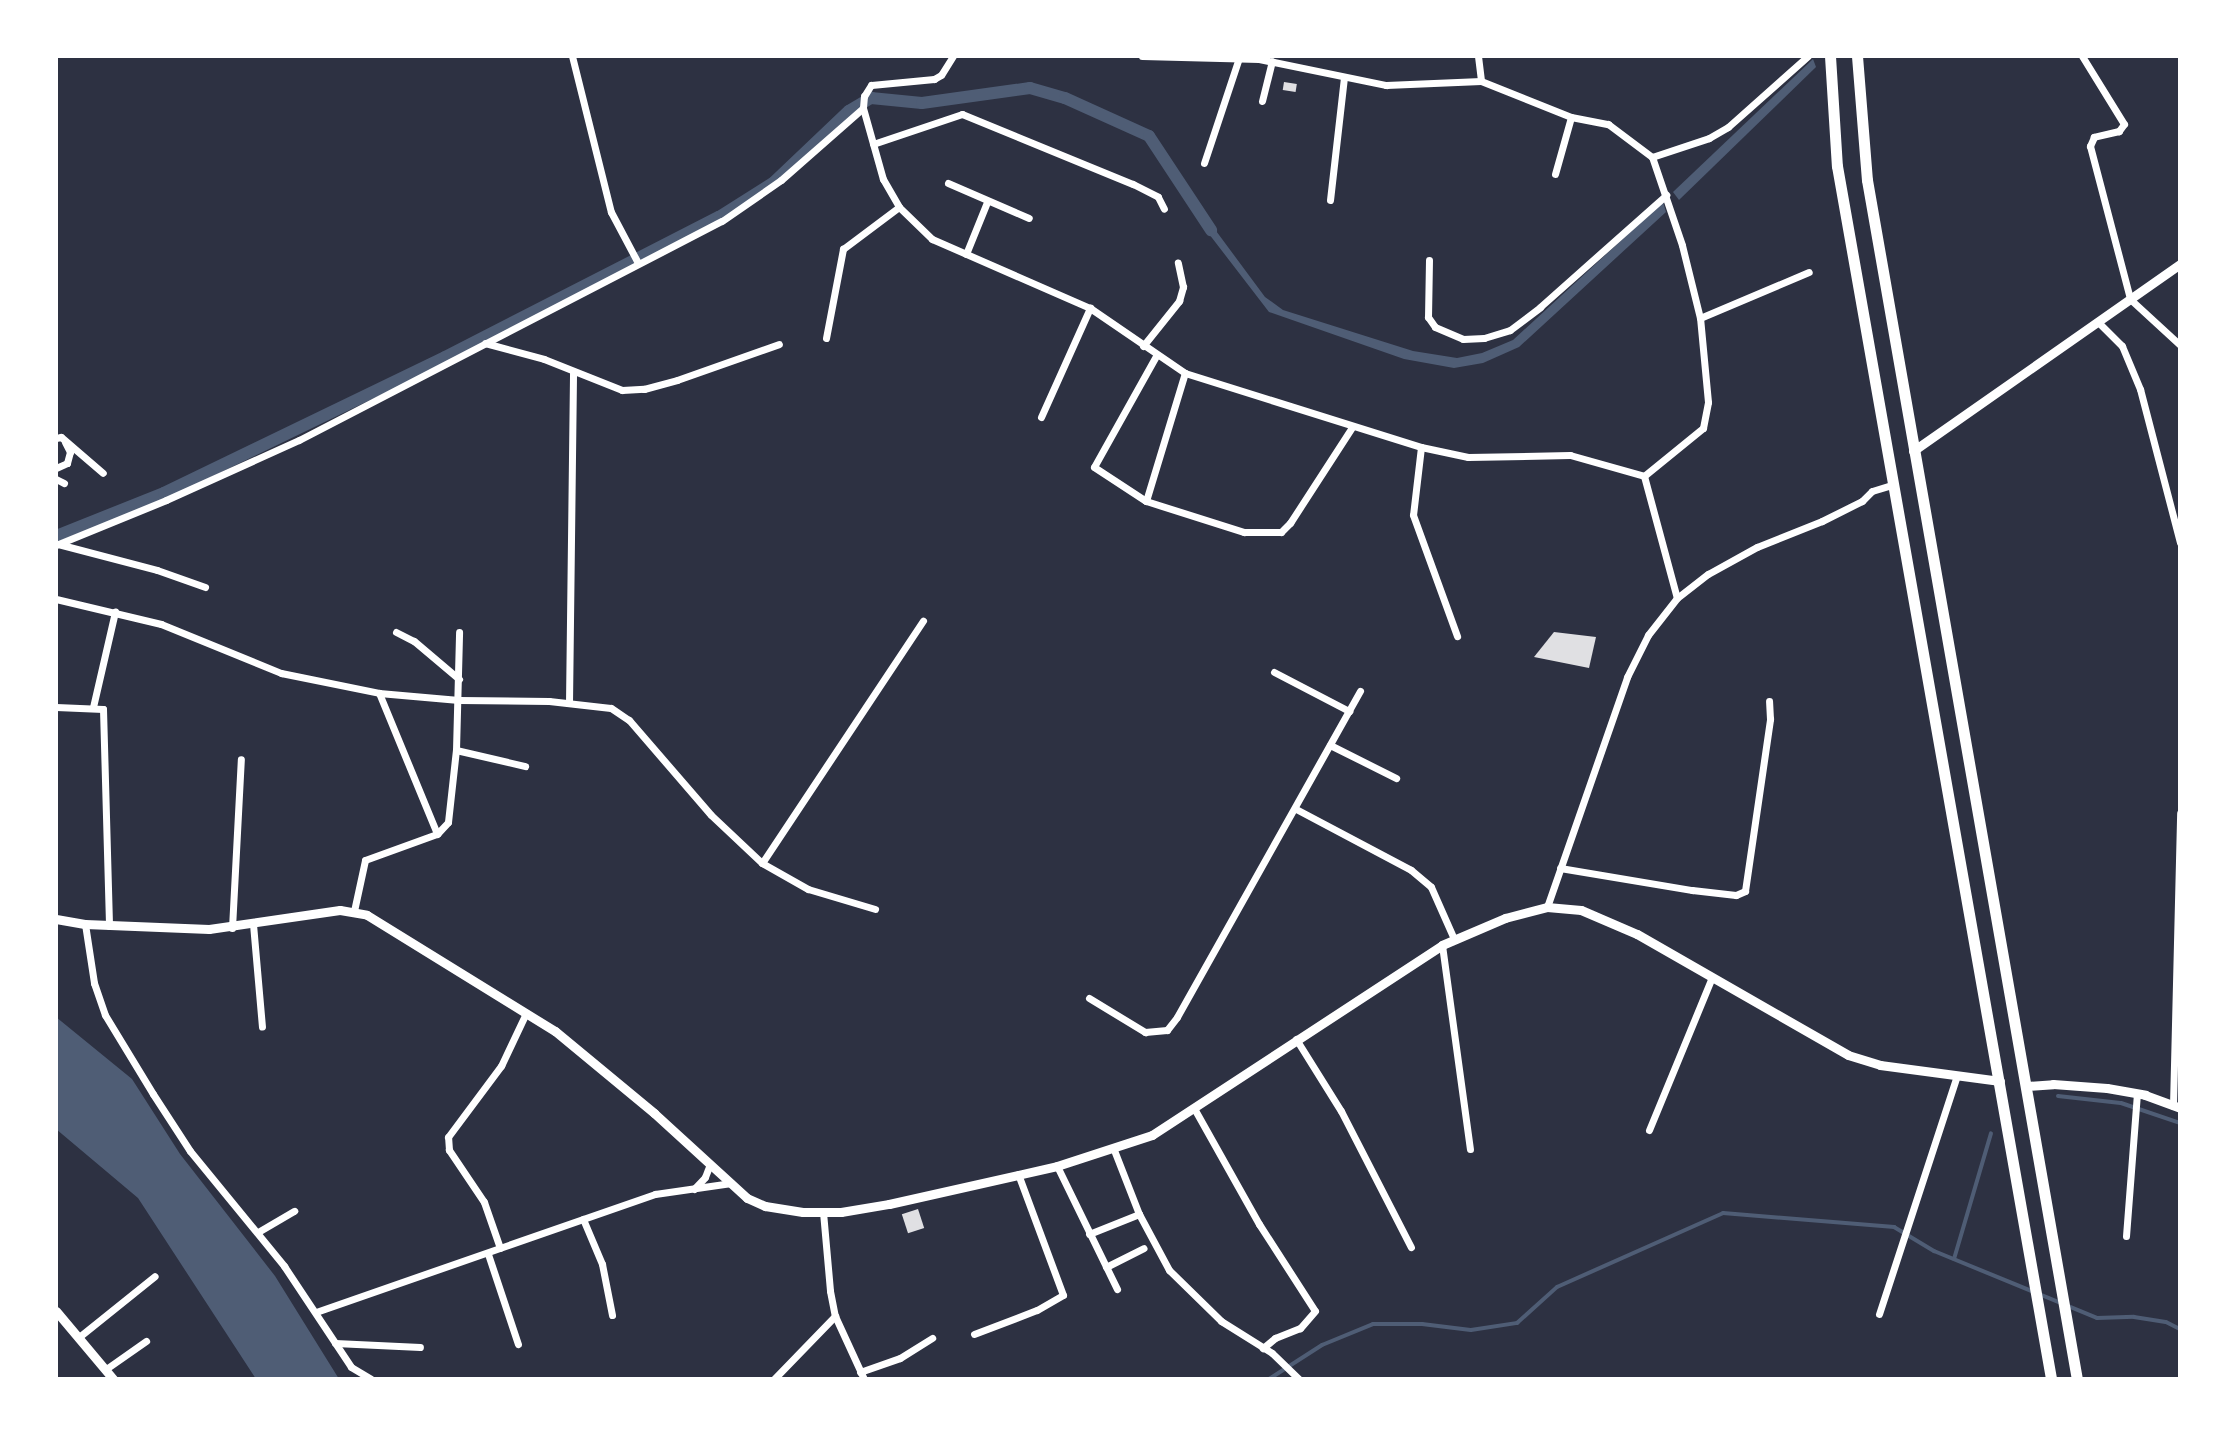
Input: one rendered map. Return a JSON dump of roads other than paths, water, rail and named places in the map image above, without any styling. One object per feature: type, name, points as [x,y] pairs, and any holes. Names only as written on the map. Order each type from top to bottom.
[{"type":"main road","points":[[1830,56],[1837,166],[2051,1379]]},
{"type":"main road","points":[[1857,56],[1867,180],[2077,1379]]},
{"type":"street","points":[[572,56],[611,212],[636,260]]},
{"type":"street","points":[[57,544],[166,500],[299,440],[636,260],[722,221],[781,180],[863,103],[871,85],[934,79],[941,75],[953,56]]},
{"type":"street","points":[[1142,56],[1259,57],[1386,85],[1481,81],[1571,117],[1608,124],[1652,157],[1666,195],[1700,318],[1708,402],[1703,428],[1644,476]]},
{"type":"street","points":[[1478,56],[1481,81]]},
{"type":"street","points":[[1652,157],[1709,138],[1728,127],[1808,56]]},
{"type":"street","points":[[2082,56],[2124,124],[2119,131],[2094,137],[2090,146],[2130,299],[2180,345]]},
{"type":"street","points":[[1204,163],[1239,58]]},
{"type":"street","points":[[1262,101],[1272,61]]},
{"type":"street","points":[[1330,200],[1344,78]]},
{"type":"street","points":[[863,103],[883,179],[899,207],[932,239],[1090,308],[1185,373],[1421,447],[1468,457],[1570,455],[1644,476]]},
{"type":"street","points":[[873,144],[962,114],[1133,184],[1158,197],[1164,209]]},
{"type":"street","points":[[1555,174],[1571,117]]},
{"type":"street","points":[[948,183],[1029,218]]},
{"type":"street","points":[[1429,260],[1428,317],[1435,327],[1463,339],[1484,338],[1510,330],[1540,307],[1666,195]]},
{"type":"street","points":[[966,254],[987,202]]},
{"type":"street","points":[[826,338],[843,249],[899,207]]},
{"type":"street","points":[[1143,346],[1179,301],[1183,287],[1178,263]]},
{"type":"street","points":[[1913,451],[2180,264]]},
{"type":"street","points":[[1700,318],[1809,272]]},
{"type":"street","points":[[1041,417],[1090,308]]},
{"type":"street","points":[[2098,322],[2122,346],[2140,389],[2180,543]]},
{"type":"street","points":[[485,343],[544,359],[622,390],[644,389],[779,344]]},
{"type":"street","points":[[1156,356],[1094,467],[1146,501],[1244,532],[1281,532],[1290,523],[1352,427]]},
{"type":"street","points":[[569,703],[573,372]]},
{"type":"street","points":[[1146,501],[1185,373]]},
{"type":"street","points":[[56,468],[67,463],[70,452],[60,439]]},
{"type":"street","points":[[60,439],[103,473]]},
{"type":"street","points":[[1421,447],[1413,515],[1457,636]]},
{"type":"street","points":[[1644,476],[1677,598]]},
{"type":"street","points":[[1547,907],[1630,669],[1648,635],[1677,598],[1708,574],[1757,547],[1822,521],[1862,501],[1872,491],[1892,485]]},
{"type":"street","points":[[57,544],[157,570],[205,587]]},
{"type":"street","points":[[56,599],[161,624],[281,673],[379,693],[611,708],[629,720],[711,815],[762,863],[808,889],[875,909]]},
{"type":"street","points":[[93,707],[115,612]]},
{"type":"street","points":[[762,863],[923,621]]},
{"type":"street","points":[[396,632],[414,641],[459,679]]},
{"type":"street","points":[[354,911],[365,860],[437,834],[448,822],[459,700],[459,632]]},
{"type":"street","points":[[1274,672],[1349,711]]},
{"type":"street","points":[[1089,998],[1145,1032],[1167,1030],[1296,809],[1360,691]]},
{"type":"street","points":[[379,693],[437,834]]},
{"type":"street","points":[[1560,868],[1647,884],[1736,895],[1745,891],[1770,719],[1769,701]]},
{"type":"street","points":[[56,707],[103,709],[109,926]]},
{"type":"street","points":[[1330,745],[1396,778]]},
{"type":"street","points":[[456,750],[525,766]]},
{"type":"street","points":[[232,928],[241,759]]},
{"type":"street","points":[[1296,809],[1411,870],[1431,887],[1454,939]]},
{"type":"street","points":[[2027,1086],[2053,1084],[2137,1093],[2177,1107],[2180,813]]},
{"type":"street","points":[[56,919],[109,926],[232,928],[354,911],[382,921],[585,1053],[747,1198],[765,1206],[823,1212],[889,1204],[1057,1166],[1114,1150],[1152,1135],[1195,1110],[1296,1038],[1442,945],[1505,918],[1547,907],[1581,910],[1607,921],[1848,1055],[1880,1065],[2000,1081]]},
{"type":"street","points":[[85,924],[94,983],[105,1015],[190,1151],[258,1232],[316,1312],[357,1379]]},
{"type":"street","points":[[253,924],[262,1027]]},
{"type":"street","points":[[1442,945],[1470,1149]]},
{"type":"street","points":[[1649,1130],[1712,977]]},
{"type":"street","points":[[500,1248],[484,1202],[449,1150],[448,1137],[501,1066],[526,1013]]},
{"type":"street","points":[[1296,1038],[1341,1111],[1411,1247]]},
{"type":"street","points":[[1879,1314],[1957,1075]]},
{"type":"street","points":[[2126,1236],[2137,1093]]},
{"type":"street","points":[[1195,1110],[1259,1224],[1315,1311],[1300,1328],[1275,1338],[1263,1348]]},
{"type":"street","points":[[1114,1150],[1139,1214],[1169,1270],[1189,1293],[1221,1321],[1263,1348],[1296,1377]]},
{"type":"street","points":[[694,1189],[705,1177],[710,1164]]},
{"type":"street","points":[[1057,1166],[1117,1289]]},
{"type":"street","points":[[974,1334],[1037,1310],[1063,1295],[1018,1174]]},
{"type":"street","points":[[316,1312],[655,1194],[731,1183]]},
{"type":"street","points":[[258,1232],[294,1211]]},
{"type":"street","points":[[823,1212],[835,1316],[862,1376],[932,1338]]},
{"type":"street","points":[[1089,1234],[1139,1214]]},
{"type":"street","points":[[583,1219],[602,1264],[612,1315]]},
{"type":"street","points":[[1106,1267],[1144,1248]]},
{"type":"street","points":[[488,1254],[518,1344]]},
{"type":"street","points":[[79,1337],[155,1276]]},
{"type":"street","points":[[56,1311],[113,1379]]},
{"type":"street","points":[[774,1379],[835,1316]]},
{"type":"street","points":[[106,1369],[146,1341]]},
{"type":"street","points":[[335,1343],[420,1347]]},
{"type":"street","points":[[351,1367],[371,1379]]},
{"type":"water","points":[[1813,59],[1816,67],[1679,200],[1673,192]]},
{"type":"water","points":[[1663,202],[1666,212],[1519,347],[1483,363],[1454,368],[1404,359],[1269,312],[1199,221],[1205,216],[1265,297],[1283,310],[1413,351],[1457,358],[1482,353],[1513,340]]},
{"type":"water","points":[[56,1017],[132,1079],[180,1154],[275,1276],[339,1379],[256,1379],[138,1198],[56,1129]]},
{"type":"waterway","points":[[56,536],[164,493],[445,357],[719,217],[773,183],[849,111],[871,98],[922,103],[1030,88],[1065,98],[1149,136],[1211,230]]},
{"type":"waterway","points":[[2058,1096],[2121,1103],[2180,1123]]},
{"type":"waterway","points":[[1954,1259],[1991,1133]]},
{"type":"waterway","points":[[1269,1379],[1322,1345],[1373,1324],[1422,1324],[1471,1330],[1517,1323],[1557,1287],[1723,1213],[1894,1227],[1934,1251],[2097,1318],[2134,1317],[2166,1322],[2180,1329]]}]
